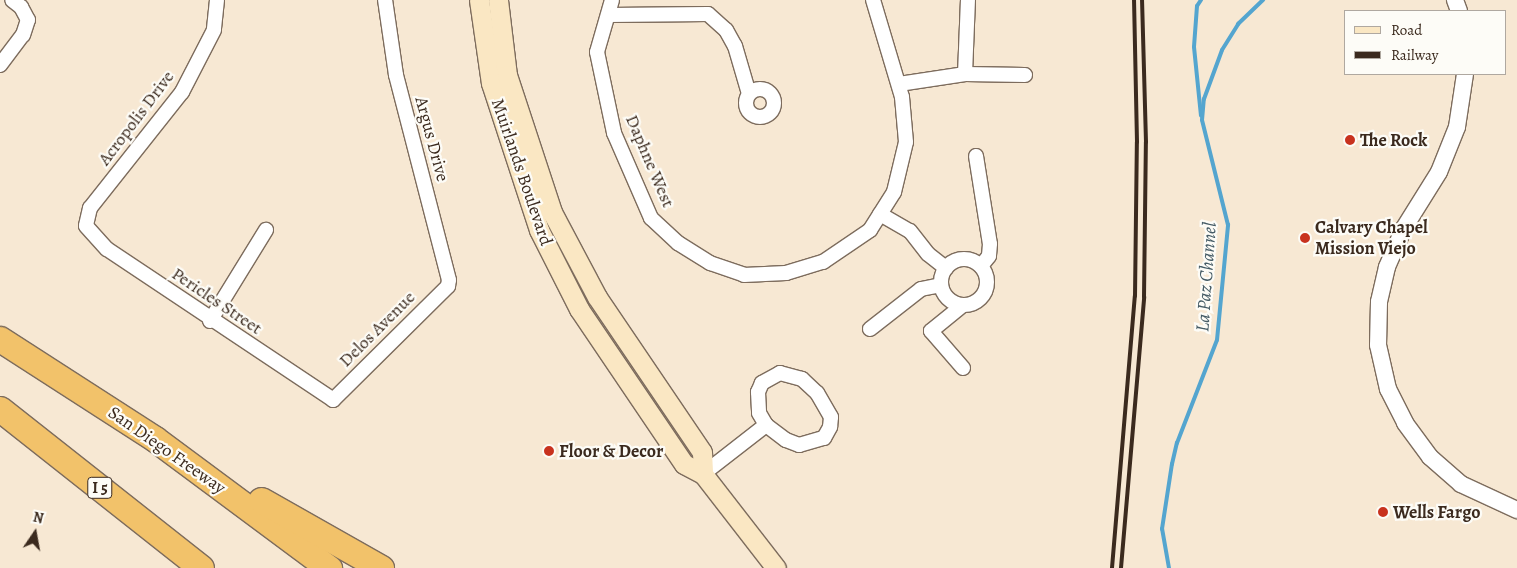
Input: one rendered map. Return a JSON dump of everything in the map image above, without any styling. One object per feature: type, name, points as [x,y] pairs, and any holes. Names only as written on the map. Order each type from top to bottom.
[{"type":"highway","name":"San Diego Freeway","points":[[0,339],[155,439],[329,568]]},
{"type":"highway","name":"I 5","points":[[0,409],[200,568]]},
{"type":"highway","points":[[155,439],[381,568]]},
{"type":"main road","name":"Muirlands Boulevard","points":[[479,0],[491,83],[539,230],[589,325],[684,464],[703,474],[776,568]]},
{"type":"main road","name":"Muirlands Boulevard","points":[[498,0],[507,75],[552,212],[597,297],[702,452],[703,474]]},
{"type":"street","points":[[0,65],[23,35],[28,20],[21,7],[12,0]]},
{"type":"street","name":"Acropolis Drive","points":[[86,226],[90,208],[182,92],[214,30],[217,0]]},
{"type":"street","name":"Argus Drive","points":[[385,0],[396,75],[448,274],[448,286]]},
{"type":"street","name":"Daphne West","points":[[612,0],[597,52],[614,133],[651,218],[678,243],[710,263],[744,275],[786,273],[823,262],[870,230],[894,192],[906,142],[900,84],[873,0]]},
{"type":"street","points":[[965,74],[968,0]]},
{"type":"street","points":[[609,15],[708,14],[726,30],[734,46],[749,94]]},
{"type":"street","points":[[900,84],[965,74],[1025,75]]},
{"type":"street","points":[[1465,75],[1457,127],[1439,172],[1404,228],[1387,267],[1379,302],[1378,345],[1388,389],[1405,423],[1430,457],[1461,484],[1517,510]]},
{"type":"street","points":[[976,156],[990,244],[989,256],[981,266]]},
{"type":"street","points":[[880,214],[910,231],[928,254],[946,268]]},
{"type":"street","name":"Pericles Street","points":[[86,226],[106,249],[210,321],[333,400]]},
{"type":"street","points":[[210,321],[266,230]]},
{"type":"street","points":[[963,305],[946,296],[941,285],[946,268],[963,258],[981,266],[988,280],[984,295],[971,304],[963,305],[932,331],[963,368]]},
{"type":"street","points":[[870,329],[921,290],[941,285]]},
{"type":"street","name":"Delos Avenue","points":[[333,400],[448,286]]},
{"type":"street","points":[[780,373],[802,379],[817,393],[831,417],[830,427],[824,438],[813,444],[798,446],[786,440],[766,425],[758,412],[758,392],[762,383],[780,373]]},
{"type":"street","points":[[703,474],[766,425]]},
{"type":"waterway","points":[[1201,0],[1197,6],[1194,47],[1201,116]]},
{"type":"waterway","name":"La Paz Channel","points":[[1169,568],[1162,529],[1172,464],[1177,443],[1217,340],[1228,225],[1202,120],[1204,99],[1222,50],[1238,24],[1263,0]]},
{"type":"railway","points":[[1112,568],[1135,296],[1137,142],[1134,0]]},
{"type":"railway","points":[[1121,568],[1144,297],[1146,142],[1142,0]]},
{"type":"place","name":"The Rock","points":[[1350,140]]},
{"type":"place","name":"Calvary Chapel Mission Viejo","points":[[1305,238]]},
{"type":"place","name":"Floor & Decor","points":[[549,451]]},
{"type":"place","name":"Wells Fargo","points":[[1383,512]]}]
